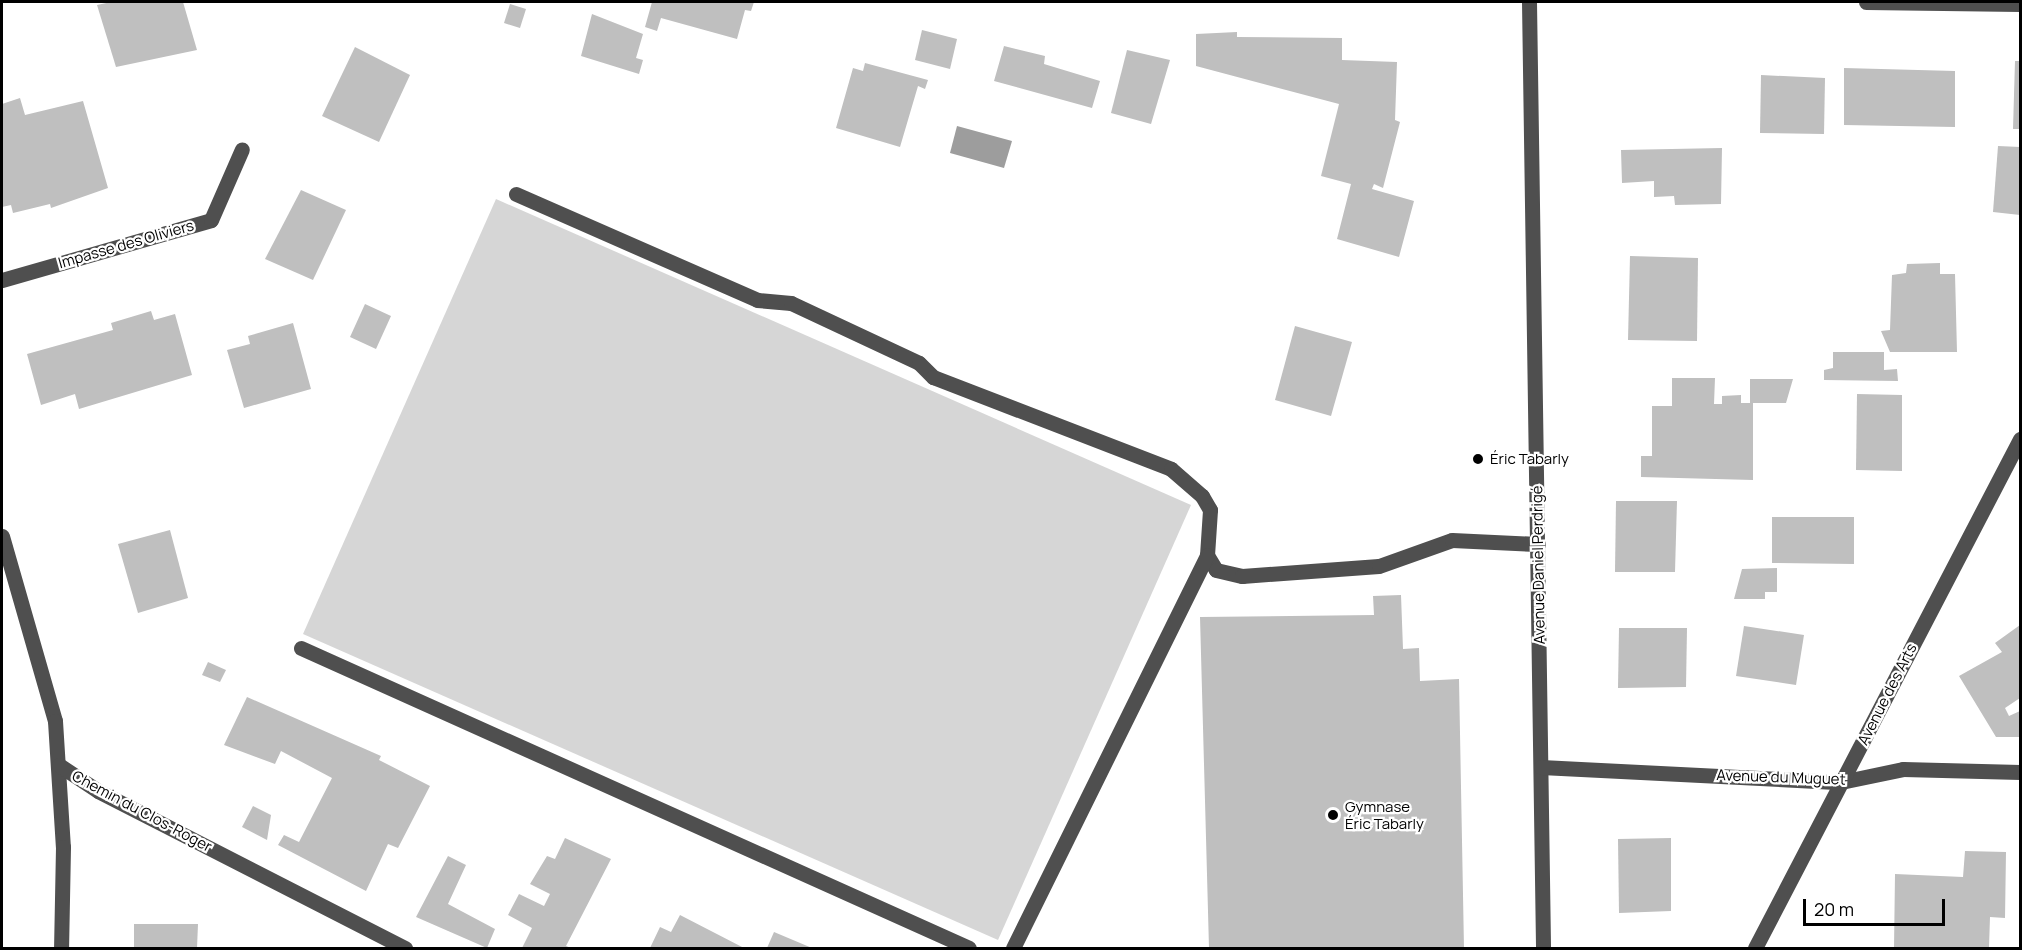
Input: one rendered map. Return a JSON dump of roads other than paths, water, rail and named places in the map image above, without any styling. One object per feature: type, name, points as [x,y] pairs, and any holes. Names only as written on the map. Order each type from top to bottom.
[{"type":"street","name":"Avenue Daniel Perdrigé","points":[[1529,2],[1543,948]]},
{"type":"street","points":[[1866,2],[2020,4]]},
{"type":"street","name":"Impasse des Oliviers","points":[[2,280],[211,220],[242,150]]},
{"type":"street","points":[[516,194],[757,300],[791,303],[919,363],[933,378],[1172,469],[1202,496],[1209,510],[1207,555],[1013,948]]},
{"type":"street","name":"Avenue des Arts","points":[[1755,948],[2020,439]]},
{"type":"street","name":"Chemin du Clos-Roger","points":[[2,536],[55,721],[59,765],[98,791],[405,948]]},
{"type":"street","points":[[1207,555],[1216,570],[1242,576],[1379,566],[1452,540],[1538,544]]},
{"type":"street","points":[[302,648],[969,948]]},
{"type":"street","points":[[59,765],[61,948]]},
{"type":"street","name":"Avenue du Muguet","points":[[1541,767],[1841,782],[1903,769],[2020,772]]},
{"type":"place","name":"Éric Tabarly","points":[[1478,459]]},
{"type":"place","name":"Gymnase Éric Tabarly","points":[[1333,815]]}]
